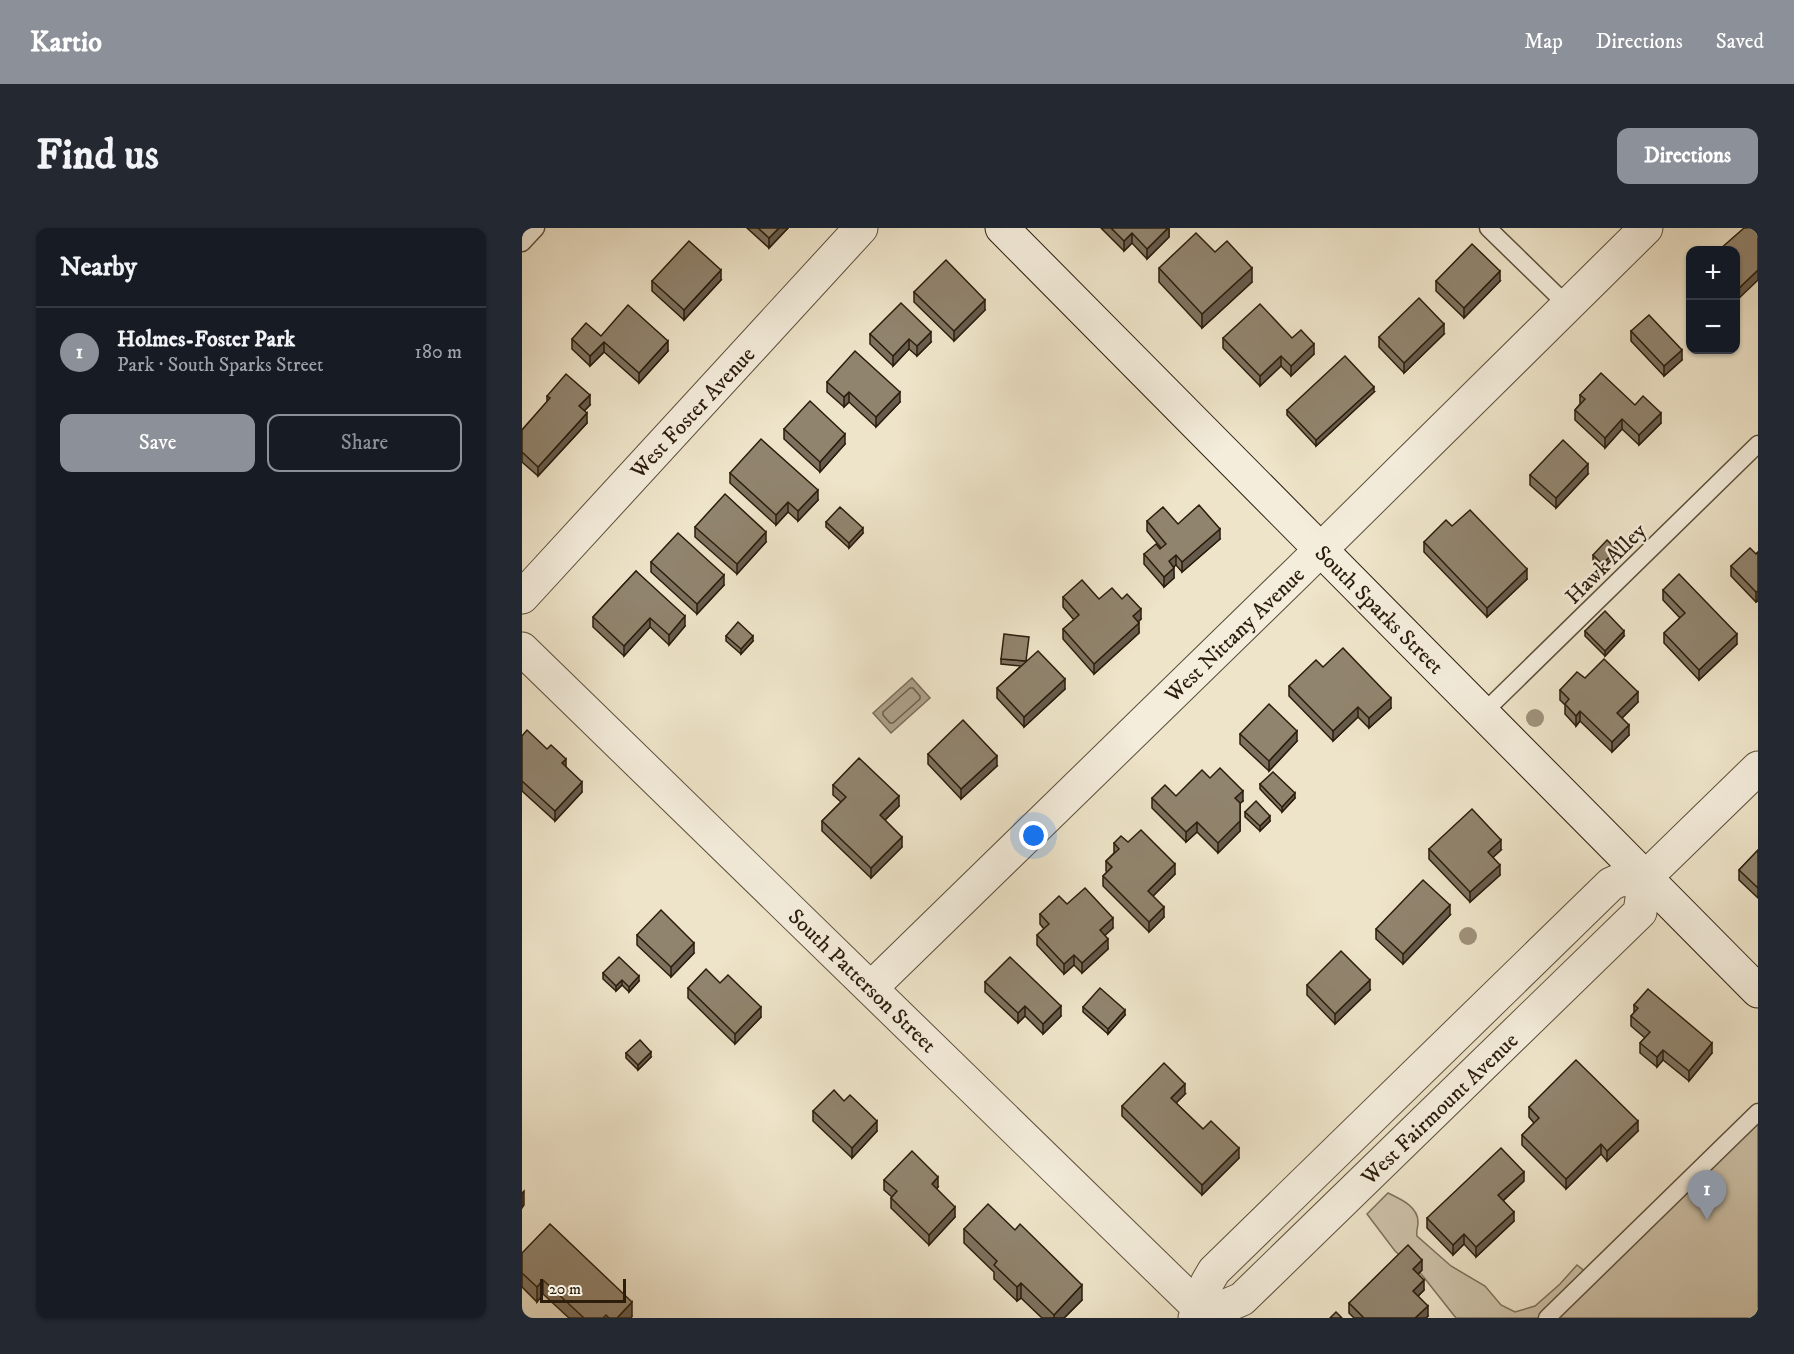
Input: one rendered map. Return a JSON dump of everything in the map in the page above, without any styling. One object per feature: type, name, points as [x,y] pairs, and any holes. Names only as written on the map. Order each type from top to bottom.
[{"type":"street","name":"West Foster Avenue","points":[[522,597],[861,228]]},
{"type":"street","name":"South Sparks Street","points":[[1002,228],[1758,991]]},
{"type":"street","name":"West Nittany Avenue","points":[[871,988],[1322,549],[1646,228]]},
{"type":"street","name":"South Patterson Street","points":[[522,649],[871,988],[1199,1314]]},
{"type":"street","points":[[1646,878],[1758,768]]},
{"type":"street","name":"West Fairmount Avenue","points":[[1199,1314],[1207,1283],[1214,1272],[1611,884],[1620,880],[1646,878]]},
{"type":"lane","points":[[522,243],[536,228]]},
{"type":"lane","points":[[1488,228],[1567,306]]},
{"type":"lane","name":"Hawk Alley","points":[[1483,713],[1758,444]]},
{"type":"lane","points":[[1547,1318],[1758,1113]]},
{"type":"shaded area","points":[[1758,1120],[1758,1318],[1456,1318],[1422,1275],[1395,1251],[1367,1214],[1388,1193],[1403,1201],[1412,1207],[1417,1216],[1417,1236],[1451,1266],[1485,1286],[1501,1305],[1515,1312],[1535,1306],[1577,1265],[1586,1272]]},
{"type":"water","points":[[912,678],[930,698],[891,733],[873,713]]},
{"type":"building","points":[[758,228],[779,228],[769,238]]},
{"type":"building","points":[[1111,228],[1168,228],[1147,249],[1132,233],[1124,241]]},
{"type":"building","points":[[1744,228],[1758,228],[1758,270],[1740,287],[1740,246],[1724,246]]},
{"type":"building","points":[[1196,233],[1215,252],[1227,241],[1252,268],[1202,314],[1159,268]]},
{"type":"building","points":[[689,241],[721,270],[684,310],[652,281]]},
{"type":"building","points":[[1472,244],[1500,271],[1464,308],[1436,281]]},
{"type":"building","points":[[946,260],[985,300],[954,331],[914,292]]},
{"type":"building","points":[[1419,298],[1444,324],[1404,363],[1379,337]]},
{"type":"building","points":[[901,303],[931,332],[917,346],[909,339],[893,356],[870,334]]},
{"type":"building","points":[[1260,304],[1292,338],[1301,330],[1314,344],[1291,366],[1281,356],[1260,376],[1223,338]]},
{"type":"building","points":[[628,305],[668,341],[639,373],[604,342],[590,356],[572,339],[586,323],[601,336]]},
{"type":"building","points":[[1649,315],[1682,350],[1664,366],[1631,331]]},
{"type":"building","points":[[855,351],[900,392],[876,417],[849,392],[844,397],[827,382]]},
{"type":"building","points":[[1345,356],[1374,387],[1316,440],[1287,410]]},
{"type":"building","points":[[1601,373],[1635,405],[1643,396],[1661,413],[1639,435],[1622,419],[1605,438],[1575,410],[1585,399],[1580,395]]},
{"type":"building","points":[[566,374],[590,395],[579,406],[587,413],[538,467],[522,452],[522,430],[550,398],[547,396]]},
{"type":"building","points":[[810,401],[845,434],[820,462],[784,429]]},
{"type":"building","points":[[761,439],[818,490],[798,511],[788,502],[776,515],[730,473]]},
{"type":"building","points":[[1563,440],[1588,464],[1556,498],[1530,475]]},
{"type":"building","points":[[725,494],[766,532],[737,564],[695,527]]},
{"type":"building","points":[[1199,505],[1220,529],[1182,562],[1176,555],[1169,561],[1174,568],[1164,577],[1144,554],[1156,544],[1160,549],[1166,544],[1147,521],[1163,507],[1178,524]]},
{"type":"building","points":[[840,507],[863,528],[849,543],[826,522]]},
{"type":"building","points":[[1470,510],[1527,569],[1487,608],[1424,542],[1446,520],[1452,526]]},
{"type":"building","points":[[678,533],[724,575],[697,604],[651,562]]},
{"type":"building","points":[[1607,540],[1617,550],[1602,564],[1593,555]]},
{"type":"building","points":[[1750,548],[1756,554],[1758,552],[1758,591],[1756,592],[1731,566]]},
{"type":"building","points":[[636,571],[685,616],[669,635],[650,618],[624,646],[593,617]]},
{"type":"building","points":[[1679,574],[1737,634],[1699,670],[1664,633],[1685,613],[1663,590]]},
{"type":"building","points":[[1082,580],[1099,599],[1112,588],[1122,599],[1127,594],[1141,609],[1133,616],[1139,623],[1094,664],[1063,629],[1079,615],[1063,597]]},
{"type":"building","points":[[1605,611],[1624,631],[1605,651],[1585,631]]},
{"type":"building","points":[[738,622],[753,636],[741,649],[726,636]]},
{"type":"building","points":[[1004,634],[1029,637],[1026,661],[1001,659]]},
{"type":"building","points":[[1343,648],[1391,698],[1369,718],[1358,707],[1333,731],[1289,686],[1316,660],[1323,667]]},
{"type":"building","points":[[1038,651],[1065,679],[1024,717],[997,688]]},
{"type":"building","points":[[1604,659],[1638,692],[1617,713],[1629,725],[1612,742],[1580,711],[1576,716],[1565,704],[1569,699],[1560,690],[1577,672],[1585,678]]},
{"type":"building","points":[[1269,704],[1297,731],[1269,761],[1240,734]]},
{"type":"building","points":[[963,720],[997,756],[961,789],[928,754]]},
{"type":"building","points":[[527,730],[547,749],[551,745],[566,759],[562,763],[582,782],[555,811],[522,781],[522,736]]},
{"type":"building","points":[[859,758],[899,796],[880,815],[902,837],[871,868],[822,821],[846,797],[833,785]]},
{"type":"building","points":[[1220,768],[1243,791],[1235,798],[1240,803],[1240,821],[1218,843],[1197,822],[1186,832],[1152,798],[1165,785],[1176,796],[1202,770],[1210,778]]},
{"type":"building","points":[[1273,772],[1295,793],[1282,807],[1260,784]]},
{"type":"building","points":[[1256,801],[1270,816],[1260,826],[1245,812]]},
{"type":"building","points":[[1472,809],[1501,840],[1488,852],[1500,865],[1470,892],[1429,849]]},
{"type":"building","points":[[1141,830],[1175,864],[1148,891],[1164,907],[1149,922],[1103,876],[1112,867],[1106,861],[1119,849],[1114,843],[1121,836],[1128,842]]},
{"type":"building","points":[[1758,850],[1758,888],[1739,870]]},
{"type":"building","points":[[1423,880],[1450,905],[1403,954],[1376,929]]},
{"type":"building","points":[[1085,888],[1113,918],[1100,930],[1108,939],[1082,963],[1074,955],[1064,964],[1037,935],[1049,924],[1040,914],[1059,896],[1067,904]]},
{"type":"building","points":[[661,910],[694,943],[671,967],[637,935]]},
{"type":"building","points":[[1341,951],[1370,980],[1335,1014],[1307,985]]},
{"type":"building","points":[[619,957],[639,976],[629,987],[622,980],[616,986],[603,973]]},
{"type":"building","points":[[1010,957],[1061,1006],[1043,1024],[1025,1006],[1018,1013],[985,982]]},
{"type":"building","points":[[706,969],[720,983],[728,975],[761,1007],[735,1034],[688,988]]},
{"type":"building","points":[[1100,988],[1125,1010],[1108,1029],[1083,1007]]},
{"type":"building","points":[[1648,989],[1712,1043],[1689,1071],[1663,1050],[1657,1057],[1640,1043],[1650,1032],[1631,1016],[1638,1008],[1634,1005]]},
{"type":"building","points":[[640,1040],[651,1052],[638,1065],[626,1053]]},
{"type":"building","points":[[1576,1060],[1638,1121],[1607,1151],[1601,1144],[1566,1179],[1522,1135],[1539,1118],[1529,1107]]},
{"type":"building","points":[[1164,1063],[1185,1084],[1171,1098],[1203,1129],[1211,1121],[1239,1148],[1202,1185],[1122,1106]]},
{"type":"building","points":[[834,1090],[844,1101],[850,1095],[877,1121],[852,1148],[813,1111]]},
{"type":"building","points":[[1501,1148],[1524,1172],[1498,1195],[1514,1212],[1476,1247],[1464,1234],[1453,1245],[1427,1218]]},
{"type":"building","points":[[912,1151],[938,1177],[932,1184],[955,1207],[929,1235],[891,1198],[897,1191],[884,1180]]},
{"type":"building","points":[[988,1204],[1015,1230],[1020,1224],[1082,1285],[1054,1315],[1021,1283],[1017,1287],[994,1265],[997,1261],[964,1229]]},
{"type":"building","points":[[550,1224],[632,1302],[617,1318],[609,1318],[606,1315],[603,1318],[584,1318],[543,1280],[537,1287],[522,1273],[522,1253]]},
{"type":"building","points":[[1408,1245],[1422,1260],[1413,1269],[1424,1280],[1413,1291],[1428,1306],[1415,1318],[1364,1318],[1349,1303]]},
{"type":"building","points":[[1336,1312],[1342,1318],[1330,1318]]},
{"type":"place","name":"Holmes-Foster Park","points":[[1707,1220]]}]
